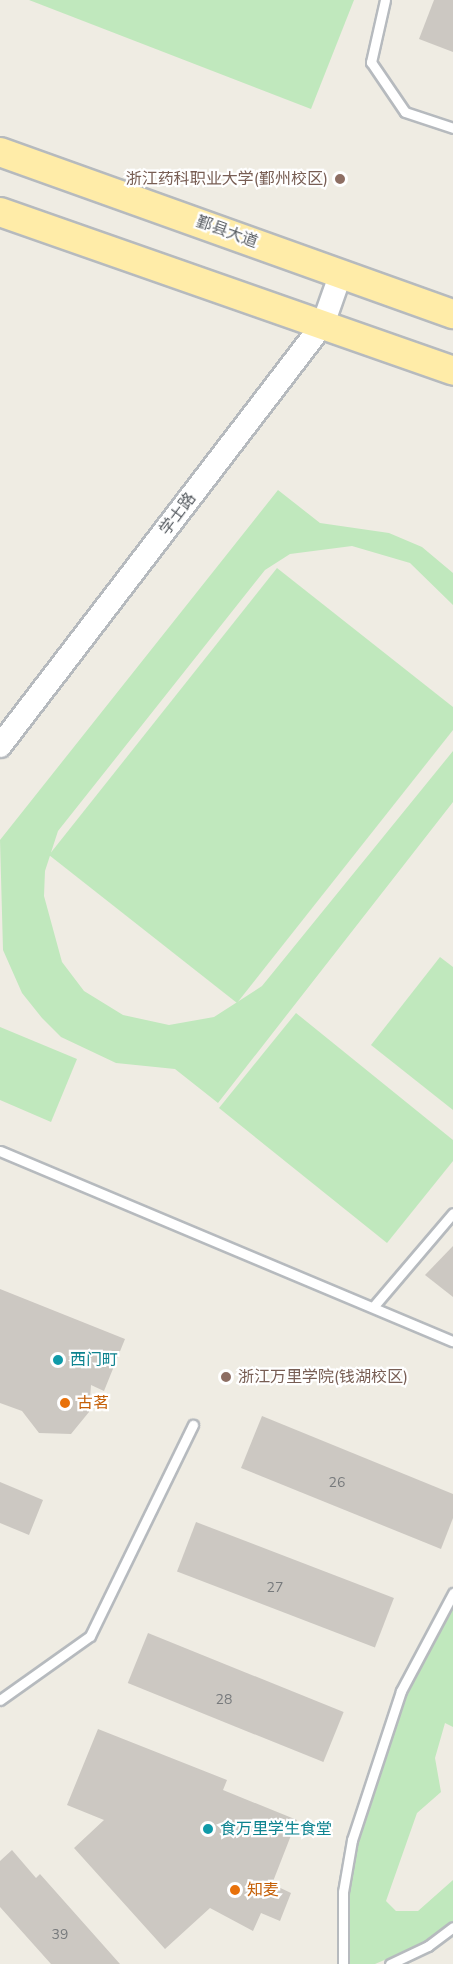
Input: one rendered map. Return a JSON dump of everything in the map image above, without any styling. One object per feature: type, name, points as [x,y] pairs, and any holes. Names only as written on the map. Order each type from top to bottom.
[{"type":"main road","name":"鄞县大道","points":[[0,152],[453,314]]},
{"type":"main road","points":[[0,212],[453,371]]},
{"type":"street","name":"学士路","points":[[0,746],[323,324],[341,273]]},
{"type":"lane","points":[[385,0],[371,62],[405,112],[453,128]]},
{"type":"lane","points":[[0,1151],[453,1341]]},
{"type":"lane","points":[[373,1308],[453,1213]]},
{"type":"lane","points":[[0,1700],[90,1636],[193,1425]]},
{"type":"lane","points":[[343,1964],[343,1892],[352,1840],[401,1691],[453,1593]]},
{"type":"lane","points":[[390,1964],[428,1946],[453,1927]]},
{"type":"green space","points":[[29,0],[354,0],[311,109]]},
{"type":"green space","points":[[278,490],[320,523],[389,533],[422,547],[453,573],[453,605],[410,563],[352,546],[290,554],[265,570],[58,831],[45,871],[44,896],[62,962],[84,991],[123,1015],[169,1025],[214,1017],[262,986],[453,751],[453,802],[218,1103],[175,1069],[116,1063],[61,1037],[42,1018],[22,993],[3,950],[0,840]]},
{"type":"green space","points":[[277,568],[453,707],[453,730],[237,1003],[49,855]]},
{"type":"green space","points":[[440,957],[453,967],[453,1110],[371,1045]]},
{"type":"green space","points":[[296,1013],[453,1140],[453,1161],[387,1243],[219,1108]]},
{"type":"green space","points":[[0,1027],[77,1059],[51,1122],[0,1100]]},
{"type":"green space","points":[[453,1601],[453,1727],[445,1723],[435,1758],[441,1792],[417,1813],[386,1901],[396,1911],[418,1911],[453,1880],[453,1921],[427,1942],[375,1964],[347,1964],[346,1891],[358,1835],[406,1693]]},
{"type":"building","points":[[434,0],[453,0],[453,52],[419,39]]},
{"type":"building","points":[[453,1246],[453,1297],[425,1275]]},
{"type":"building","name":"西门町","points":[[0,1289],[125,1339],[104,1391],[91,1385],[89,1412],[71,1434],[39,1433],[22,1411],[0,1403]]},
{"type":"building","points":[[262,1416],[453,1494],[453,1518],[441,1549],[241,1468]]},
{"type":"building","points":[[0,1482],[43,1500],[29,1535],[0,1523]]},
{"type":"building","points":[[196,1522],[394,1598],[375,1647],[177,1571]]},
{"type":"building","points":[[148,1633],[344,1712],[323,1762],[128,1683]]},
{"type":"building","name":"食万里学生食堂","points":[[98,1729],[227,1780],[223,1790],[297,1820],[272,1884],[291,1893],[280,1921],[261,1913],[253,1931],[210,1908],[165,1949],[74,1848],[104,1820],[67,1805]]},
{"type":"building","points":[[12,1850],[36,1878],[40,1874],[120,1964],[51,1964],[0,1907],[0,1861]]},
{"type":"place","name":"浙江药科职业大学(鄞州校区)","points":[[340,179]]},
{"type":"place","name":"西门町","points":[[58,1360]]},
{"type":"place","name":"浙江万里学院(钱湖校区)","points":[[226,1377]]},
{"type":"place","name":"古茗","points":[[65,1403]]},
{"type":"place","name":"食万里学生食堂","points":[[208,1829]]},
{"type":"place","name":"知麦","points":[[235,1890]]}]
